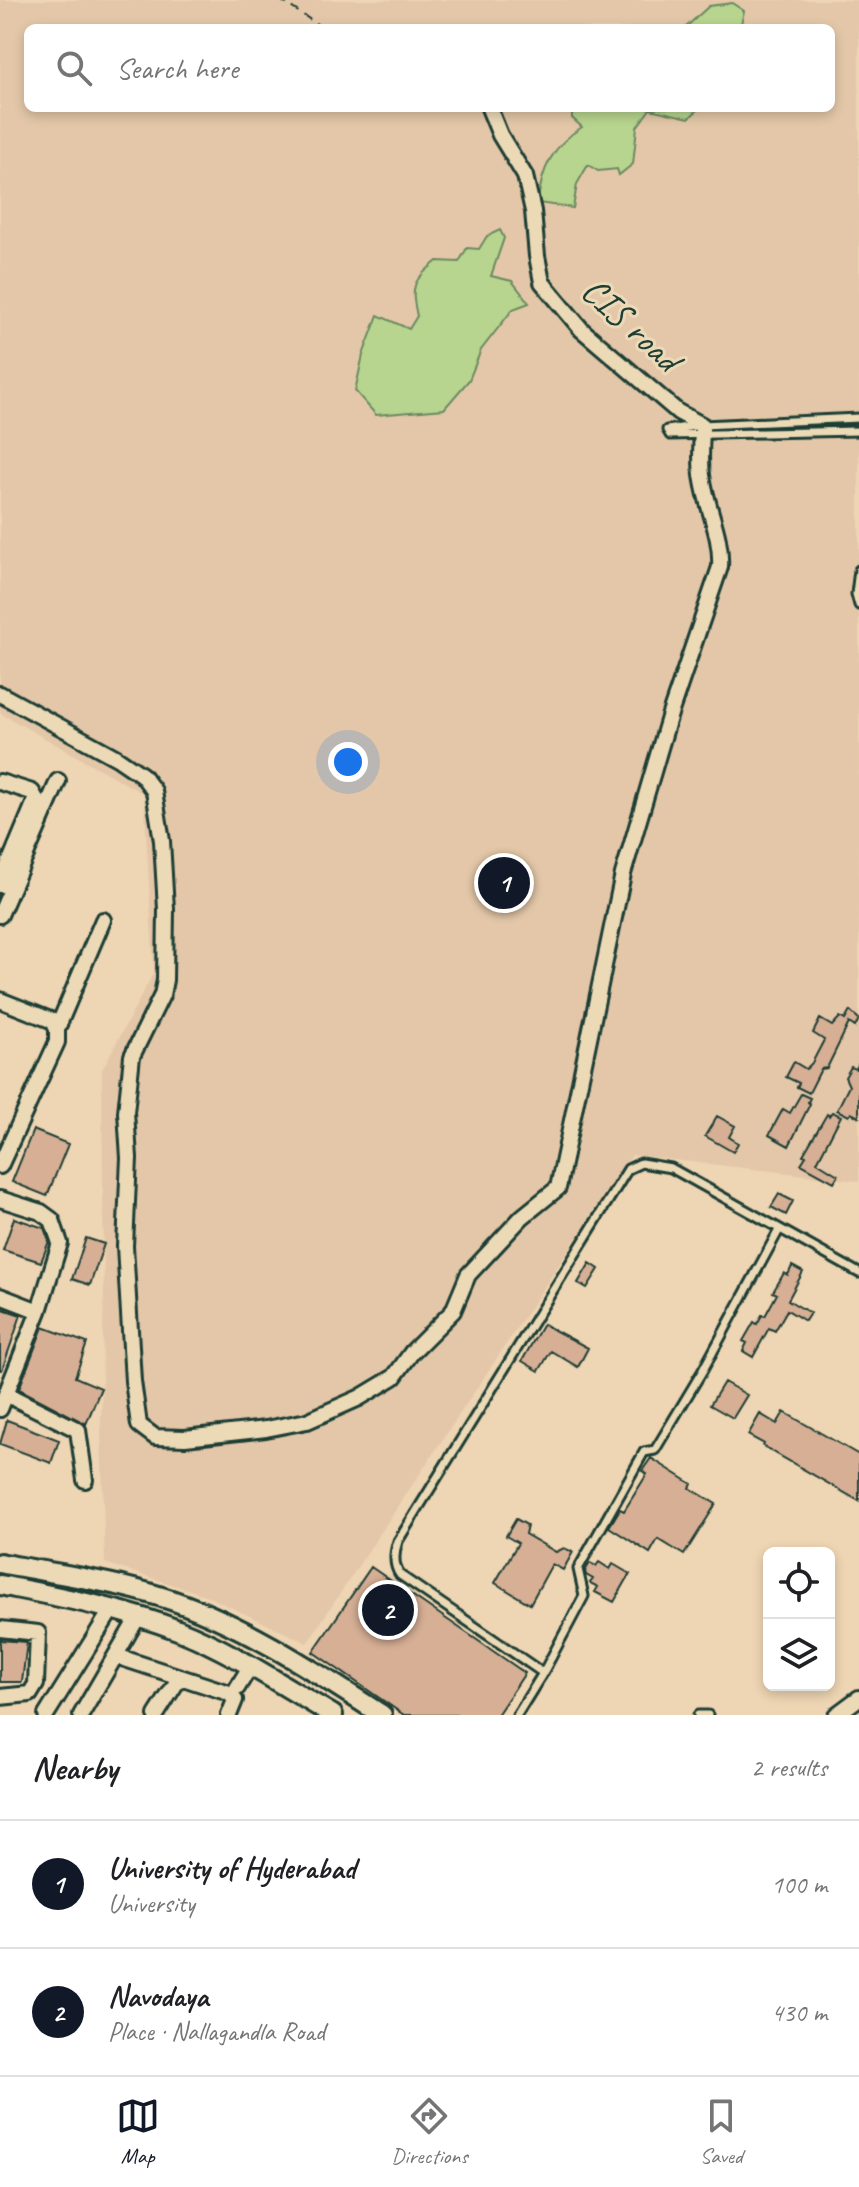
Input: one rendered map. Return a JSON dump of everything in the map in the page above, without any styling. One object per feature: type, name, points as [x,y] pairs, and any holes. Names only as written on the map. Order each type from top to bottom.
[{"type":"main road","points":[[0,1563],[94,1580],[164,1597],[266,1644],[382,1715]]},
{"type":"main road","points":[[0,1585],[112,1609],[191,1635],[333,1715]]},
{"type":"street","name":"CIS road","points":[[491,112],[500,135],[525,176],[542,282],[582,330],[702,429]]},
{"type":"street","points":[[0,694],[117,758],[142,775],[154,791],[162,841],[165,980],[162,995],[132,1056],[126,1112],[129,1158],[125,1246],[133,1381],[139,1425],[155,1437],[185,1438],[307,1421],[359,1398],[394,1377],[412,1352],[453,1311],[468,1275],[522,1217],[558,1188],[623,874],[670,714],[720,567],[719,541],[703,483],[702,429]]},
{"type":"street","points":[[0,915],[58,781]]},
{"type":"street","points":[[0,782],[36,795],[0,885]]},
{"type":"street","points":[[0,1166],[57,1042],[57,1029],[103,920]]},
{"type":"street","points":[[0,1000],[53,1021],[57,1029]]},
{"type":"street","points":[[0,1199],[41,1212],[52,1220],[60,1243],[39,1311],[0,1409]]},
{"type":"street","points":[[0,1296],[39,1311]]},
{"type":"street","points":[[6,1394],[78,1430],[85,1480]]},
{"type":"street","points":[[46,1715],[112,1609]]},
{"type":"street","points":[[81,1715],[138,1617]]},
{"type":"street","points":[[0,1629],[38,1633],[36,1684],[30,1694],[0,1697]]},
{"type":"street","points":[[116,1656],[233,1696],[235,1705],[229,1715]]},
{"type":"street","points":[[237,1688],[250,1667]]},
{"type":"street","points":[[156,1715],[180,1677]]},
{"type":"street","points":[[836,1715],[859,1698]]},
{"type":"lane","points":[[702,429],[859,418]]},
{"type":"lane","points":[[702,429],[859,431]]},
{"type":"lane","points":[[859,570],[856,594],[859,605]]},
{"type":"lane","points":[[543,1673],[400,1575],[395,1568],[398,1541],[628,1169],[641,1163],[671,1168],[859,1273]]},
{"type":"lane","points":[[517,1715],[584,1596],[578,1569],[644,1452],[655,1450],[703,1370],[779,1230]]},
{"type":"lane","points":[[698,1715],[708,1715]]},
{"type":"path","points":[[280,0],[317,24]]},
{"type":"shaded area","points":[[0,0],[859,0],[859,1181],[632,1155],[307,1643],[205,1595],[105,1563],[101,1428],[104,1289],[102,1070],[154,972],[144,794],[0,713]]},
{"type":"green space","points":[[732,3],[744,11],[741,24],[689,24],[709,6]]},
{"type":"green space","points":[[572,112],[648,112],[637,127],[633,164],[619,175],[617,169],[598,171],[588,165],[577,184],[573,208],[538,203],[542,179],[550,159],[563,142],[582,127],[572,118]]},
{"type":"green space","points":[[663,112],[696,112],[689,118]]},
{"type":"green space","points":[[500,230],[504,238],[491,276],[512,281],[529,303],[513,309],[481,350],[469,380],[444,409],[376,415],[355,391],[363,355],[378,315],[409,329],[417,316],[414,290],[418,279],[437,261],[459,262],[467,248],[479,249],[487,236]]},
{"type":"building","points":[[850,1011],[859,1019],[855,1027],[849,1023],[827,1068],[821,1069],[809,1093],[797,1087],[799,1083],[786,1077],[794,1062],[806,1069],[812,1063],[824,1040],[813,1033],[820,1019],[832,1026],[840,1017],[845,1020]]},
{"type":"building","points":[[859,1063],[859,1117],[837,1110],[849,1086],[845,1077],[851,1067],[856,1069]]},
{"type":"building","points":[[801,1094],[810,1098],[810,1104],[789,1146],[769,1135],[783,1109],[790,1113]]},
{"type":"building","points":[[832,1112],[841,1116],[817,1162],[838,1175],[834,1182],[801,1164],[827,1114],[829,1116]]},
{"type":"building","points":[[717,1116],[735,1126],[729,1137],[738,1143],[733,1152],[705,1136]]},
{"type":"building","points":[[33,1130],[68,1144],[47,1196],[12,1182]]},
{"type":"building","points":[[779,1194],[793,1201],[786,1215],[771,1207]]},
{"type":"building","points":[[14,1218],[44,1228],[49,1241],[41,1262],[3,1250]]},
{"type":"building","points":[[86,1238],[104,1244],[90,1285],[72,1279]]},
{"type":"building","points":[[590,1263],[599,1269],[587,1288],[578,1283]]},
{"type":"building","points":[[792,1266],[803,1272],[788,1300],[810,1313],[805,1321],[787,1310],[775,1331],[769,1328],[753,1357],[743,1351],[747,1343],[743,1341],[754,1322],[757,1324],[762,1315],[765,1316],[777,1294],[773,1292]]},
{"type":"building","points":[[0,1308],[21,1315],[2,1370],[0,1370]]},
{"type":"building","points":[[543,1324],[588,1348],[578,1367],[551,1351],[539,1371],[522,1361]]},
{"type":"building","points":[[43,1327],[87,1343],[75,1377],[101,1388],[86,1424],[19,1389]]},
{"type":"building","points":[[724,1382],[747,1395],[733,1418],[710,1405]]},
{"type":"building","points":[[784,1412],[859,1455],[859,1501],[748,1435],[760,1414],[777,1424]]},
{"type":"building","points":[[7,1420],[59,1440],[51,1463],[0,1444]]},
{"type":"building","points":[[651,1458],[692,1484],[690,1488],[716,1504],[684,1555],[658,1539],[650,1553],[609,1527],[620,1509],[624,1511],[647,1474],[642,1471]]},
{"type":"building","points":[[516,1519],[527,1525],[525,1534],[556,1552],[564,1548],[573,1552],[563,1570],[552,1564],[530,1604],[495,1583],[518,1543],[506,1536]]},
{"type":"building","points":[[599,1562],[610,1569],[613,1564],[630,1574],[614,1602],[595,1592],[598,1587],[590,1583],[593,1579],[586,1575],[590,1563],[596,1566]]},
{"type":"building","points":[[371,1567],[525,1673],[497,1715],[404,1715],[313,1652]]},
{"type":"building","points":[[0,1640],[27,1642],[22,1682],[0,1682]]},
{"type":"place","name":"University of Hyderabad","points":[[504,883]]},
{"type":"place","name":"Navodaya","points":[[388,1610]]}]
